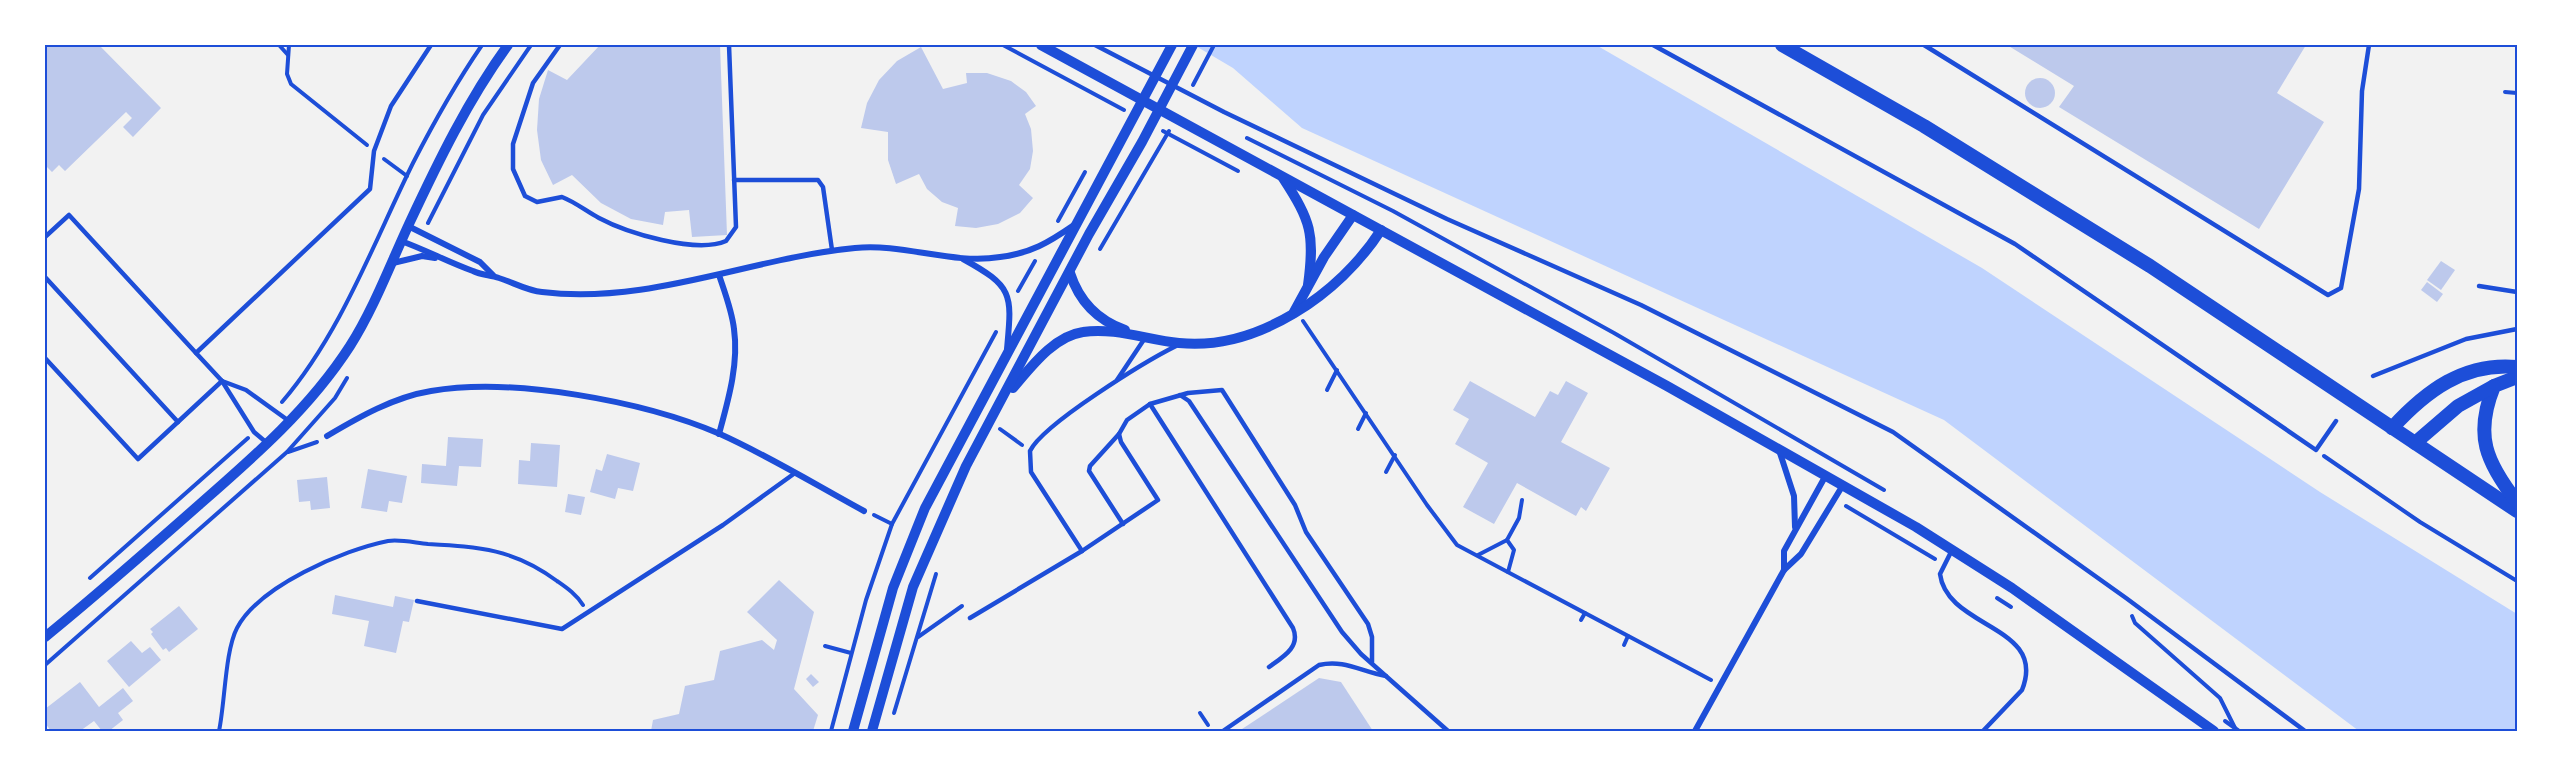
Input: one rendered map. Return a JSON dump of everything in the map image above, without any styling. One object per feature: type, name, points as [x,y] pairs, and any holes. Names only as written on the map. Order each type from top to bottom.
[{"type":"main road","points":[[1782,45],[1924,126],[2150,266],[2517,511]]},
{"type":"main road","points":[[1792,45],[1804,57]]},
{"type":"main road","points":[[2392,428],[2429,392],[2449,380],[2483,369],[2517,367]]},
{"type":"main road","points":[[2415,443],[2458,406],[2494,386],[2517,377]]},
{"type":"main road","points":[[2494,386],[2487,403],[2483,429],[2486,453],[2497,477],[2517,502]]},
{"type":"street","points":[[45,637],[112,582],[268,444],[319,389],[350,345],[470,103],[508,45]]},
{"type":"street","points":[[1041,45],[1844,485],[2012,588],[2214,731]]},
{"type":"street","points":[[853,731],[892,588],[908,547],[1007,352],[1172,45]]},
{"type":"street","points":[[872,731],[913,587],[942,518],[1089,234],[1194,45]]},
{"type":"street","points":[[1281,175],[1310,226],[1313,251],[1308,285]]},
{"type":"street","points":[[1294,312],[1308,285],[1353,215]]},
{"type":"street","points":[[402,241],[475,272],[540,292],[602,294],[668,287],[832,250],[860,247],[898,249],[963,259],[998,258],[1043,246],[1074,225]]},
{"type":"street","points":[[408,226],[480,262],[493,276]]},
{"type":"street","points":[[999,404],[1037,361],[1063,340],[1082,332],[1180,344],[1240,337],[1294,312],[1323,295],[1356,265],[1380,230]]},
{"type":"street","points":[[392,263],[422,256],[448,261]]},
{"type":"street","points":[[963,259],[989,273],[1000,283],[1011,305],[1007,352]]},
{"type":"street","points":[[1070,273],[1075,289],[1090,309],[1111,325],[1145,338]]},
{"type":"street","points":[[719,275],[735,330],[735,351],[728,400],[719,434]]},
{"type":"street","points":[[327,436],[354,420],[408,396],[430,391],[484,388],[555,392],[616,402],[719,434],[864,511]]},
{"type":"street","points":[[1778,448],[1794,496],[1795,528]]},
{"type":"street","points":[[1784,570],[1784,551],[1826,475]]},
{"type":"street","points":[[1695,731],[1784,570],[1801,554],[1844,485]]},
{"type":"lane","points":[[196,353],[370,189],[374,151],[391,106],[431,45]]},
{"type":"lane","points":[[560,45],[533,82],[513,144],[511,156],[518,185],[530,201],[562,197],[601,219],[635,233],[706,245],[726,241],[734,233],[736,226],[729,45]]},
{"type":"lane","points":[[1095,45],[1224,112],[1447,219],[1641,304],[1893,432],[2126,598],[2306,731]]},
{"type":"lane","points":[[1653,45],[2015,244],[2316,450],[2336,421]]},
{"type":"lane","points":[[1924,45],[2328,295],[2341,288],[2359,189],[2362,91],[2369,45]]},
{"type":"lane","points":[[734,180],[818,180],[823,187],[832,250]]},
{"type":"lane","points":[[45,237],[69,215],[222,381],[254,432],[268,444]]},
{"type":"lane","points":[[45,277],[178,422]]},
{"type":"lane","points":[[2479,286],[2517,292]]},
{"type":"lane","points":[[2373,376],[2466,339],[2517,329]]},
{"type":"lane","points":[[1117,380],[1145,338]]},
{"type":"lane","points":[[1082,551],[1031,472],[1030,451],[1044,433],[1117,380],[1180,344]]},
{"type":"lane","points":[[45,358],[138,459],[222,381]]},
{"type":"lane","points":[[222,381],[246,390],[290,421]]},
{"type":"lane","points":[[1123,524],[1089,468],[1119,434],[1127,420],[1150,404],[1180,395],[1217,389],[1225,393],[1295,505],[1306,532],[1368,624],[1372,637],[1372,662]]},
{"type":"lane","points":[[1180,395],[1190,401],[1342,632],[1448,731]]},
{"type":"lane","points":[[1150,404],[1293,628],[1295,637],[1292,648],[1269,666]]},
{"type":"lane","points":[[970,618],[1082,551],[1158,500],[1121,442],[1119,434]]},
{"type":"lane","points":[[417,601],[562,629],[723,525],[795,473]]},
{"type":"lane","points":[[1952,550],[1943,564],[1940,578],[1950,598],[2016,644],[2025,662],[2026,672],[2022,690],[1983,731]]},
{"type":"lane","points":[[1223,731],[1319,665],[1330,662],[1346,664],[1388,677]]},
{"type":"path","points":[[279,45],[288,55]]},
{"type":"path","points":[[289,45],[287,74],[291,84],[407,177]]},
{"type":"path","points":[[413,164],[452,88],[482,45]]},
{"type":"path","points":[[424,233],[483,115],[531,45]]},
{"type":"path","points":[[1003,45],[1132,114]]},
{"type":"path","points":[[2505,92],[2517,93]]},
{"type":"path","points":[[1153,126],[1248,176]]},
{"type":"path","points":[[1099,250],[1159,151]]},
{"type":"path","points":[[831,731],[866,600],[891,524],[1089,166]]},
{"type":"path","points":[[1294,312],[1337,370],[1427,505],[1457,545],[1719,684]]},
{"type":"path","points":[[1327,390],[1337,370]]},
{"type":"path","points":[[1358,429],[1366,413]]},
{"type":"path","points":[[995,439],[1005,419]]},
{"type":"path","points":[[1000,429],[1030,451]]},
{"type":"path","points":[[268,444],[278,450],[296,452],[327,436]]},
{"type":"path","points":[[2316,450],[2420,522],[2517,581]]},
{"type":"path","points":[[1386,472],[1395,455]]},
{"type":"path","points":[[1478,555],[1507,540],[1519,518],[1522,500]]},
{"type":"path","points":[[1835,500],[1943,564]]},
{"type":"path","points":[[864,511],[891,524]]},
{"type":"path","points":[[1507,540],[1514,550],[1508,572]]},
{"type":"path","points":[[219,731],[230,654],[237,628],[260,601],[285,581],[389,541],[503,551],[549,575],[577,596],[588,614]]},
{"type":"path","points":[[1453,552],[1457,545]]},
{"type":"path","points":[[892,722],[938,568]]},
{"type":"path","points":[[1498,576],[1502,568]]},
{"type":"path","points":[[1538,597],[1542,590]]},
{"type":"path","points":[[1990,593],[2018,612]]},
{"type":"path","points":[[2126,598],[2135,623],[2220,698],[2237,731]]},
{"type":"path","points":[[918,637],[962,606]]},
{"type":"path","points":[[1581,621],[1585,613]]},
{"type":"path","points":[[1624,645],[1628,636]]},
{"type":"path","points":[[825,646],[852,653]]},
{"type":"path","points":[[1200,713],[1208,725]]},
{"type":"water","points":[[1194,45],[1596,45],[1982,268],[2320,492],[2517,614],[2517,731],[2359,731],[1944,420],[1302,128],[1233,68]]},
{"type":"building","points":[[45,45],[99,45],[161,108],[133,137],[123,127],[132,118],[126,112],[65,171],[59,165],[52,172],[45,165]]},
{"type":"building","points":[[600,45],[720,45],[727,235],[692,237],[689,210],[665,212],[663,225],[631,219],[601,203],[572,175],[553,185],[541,160],[537,130],[539,99],[548,70],[567,80]]},
{"type":"building","points":[[2007,45],[2306,45],[2277,93],[2324,122],[2259,229],[2059,107],[2074,86]]},
{"type":"building","points":[[921,47],[943,89],[967,83],[966,73],[987,73],[1011,81],[1026,92],[1036,106],[1025,114],[1031,129],[1033,151],[1030,169],[1019,185],[1033,198],[1020,213],[998,224],[976,228],[955,226],[958,208],[942,202],[927,189],[919,174],[896,184],[888,160],[888,132],[861,128],[867,103],[879,80],[897,61]]},
{"type":"building","points":[[2040,78],[2046,79],[2054,87],[2054,99],[2046,107],[2040,108],[2034,107],[2026,99],[2025,93],[2026,87],[2034,79]]},
{"type":"building","points":[[2441,261],[2455,270],[2441,290],[2427,280]]},
{"type":"building","points":[[2427,282],[2443,294],[2437,302],[2421,290]]},
{"type":"building","points":[[1470,381],[1535,417],[1550,391],[1558,395],[1566,381],[1588,393],[1561,442],[1610,468],[1586,511],[1581,507],[1576,516],[1517,483],[1494,524],[1463,507],[1488,463],[1455,444],[1469,419],[1453,410]]},
{"type":"building","points":[[448,437],[483,439],[481,467],[459,466],[457,486],[421,483],[422,464],[446,466]]},
{"type":"building","points":[[531,443],[560,445],[557,487],[518,484],[519,460],[530,461]]},
{"type":"building","points":[[607,454],[640,463],[633,491],[618,488],[615,499],[590,492],[596,469],[602,471]]},
{"type":"building","points":[[368,469],[407,476],[402,503],[389,501],[387,512],[361,508]]},
{"type":"building","points":[[327,477],[330,508],[311,510],[310,501],[299,502],[297,480]]},
{"type":"building","points":[[568,494],[585,497],[581,515],[565,512]]},
{"type":"building","points":[[779,580],[814,612],[794,689],[818,715],[813,731],[651,731],[653,720],[679,714],[685,686],[714,680],[720,651],[762,640],[774,650],[777,640],[747,612]]},
{"type":"building","points":[[335,595],[393,607],[395,596],[414,600],[409,622],[403,621],[396,653],[364,646],[369,621],[332,614]]},
{"type":"building","points":[[179,606],[198,629],[169,652],[166,648],[163,650],[150,629]]},
{"type":"building","points":[[131,641],[142,653],[150,647],[161,660],[129,687],[107,661]]},
{"type":"building","points":[[811,674],[819,682],[813,687],[806,679]]},
{"type":"building","points":[[1319,678],[1341,682],[1373,731],[1239,731]]},
{"type":"building","points":[[80,682],[99,707],[123,688],[133,701],[118,713],[123,720],[109,731],[102,731],[94,721],[80,731],[51,731],[45,723],[45,709]]}]
